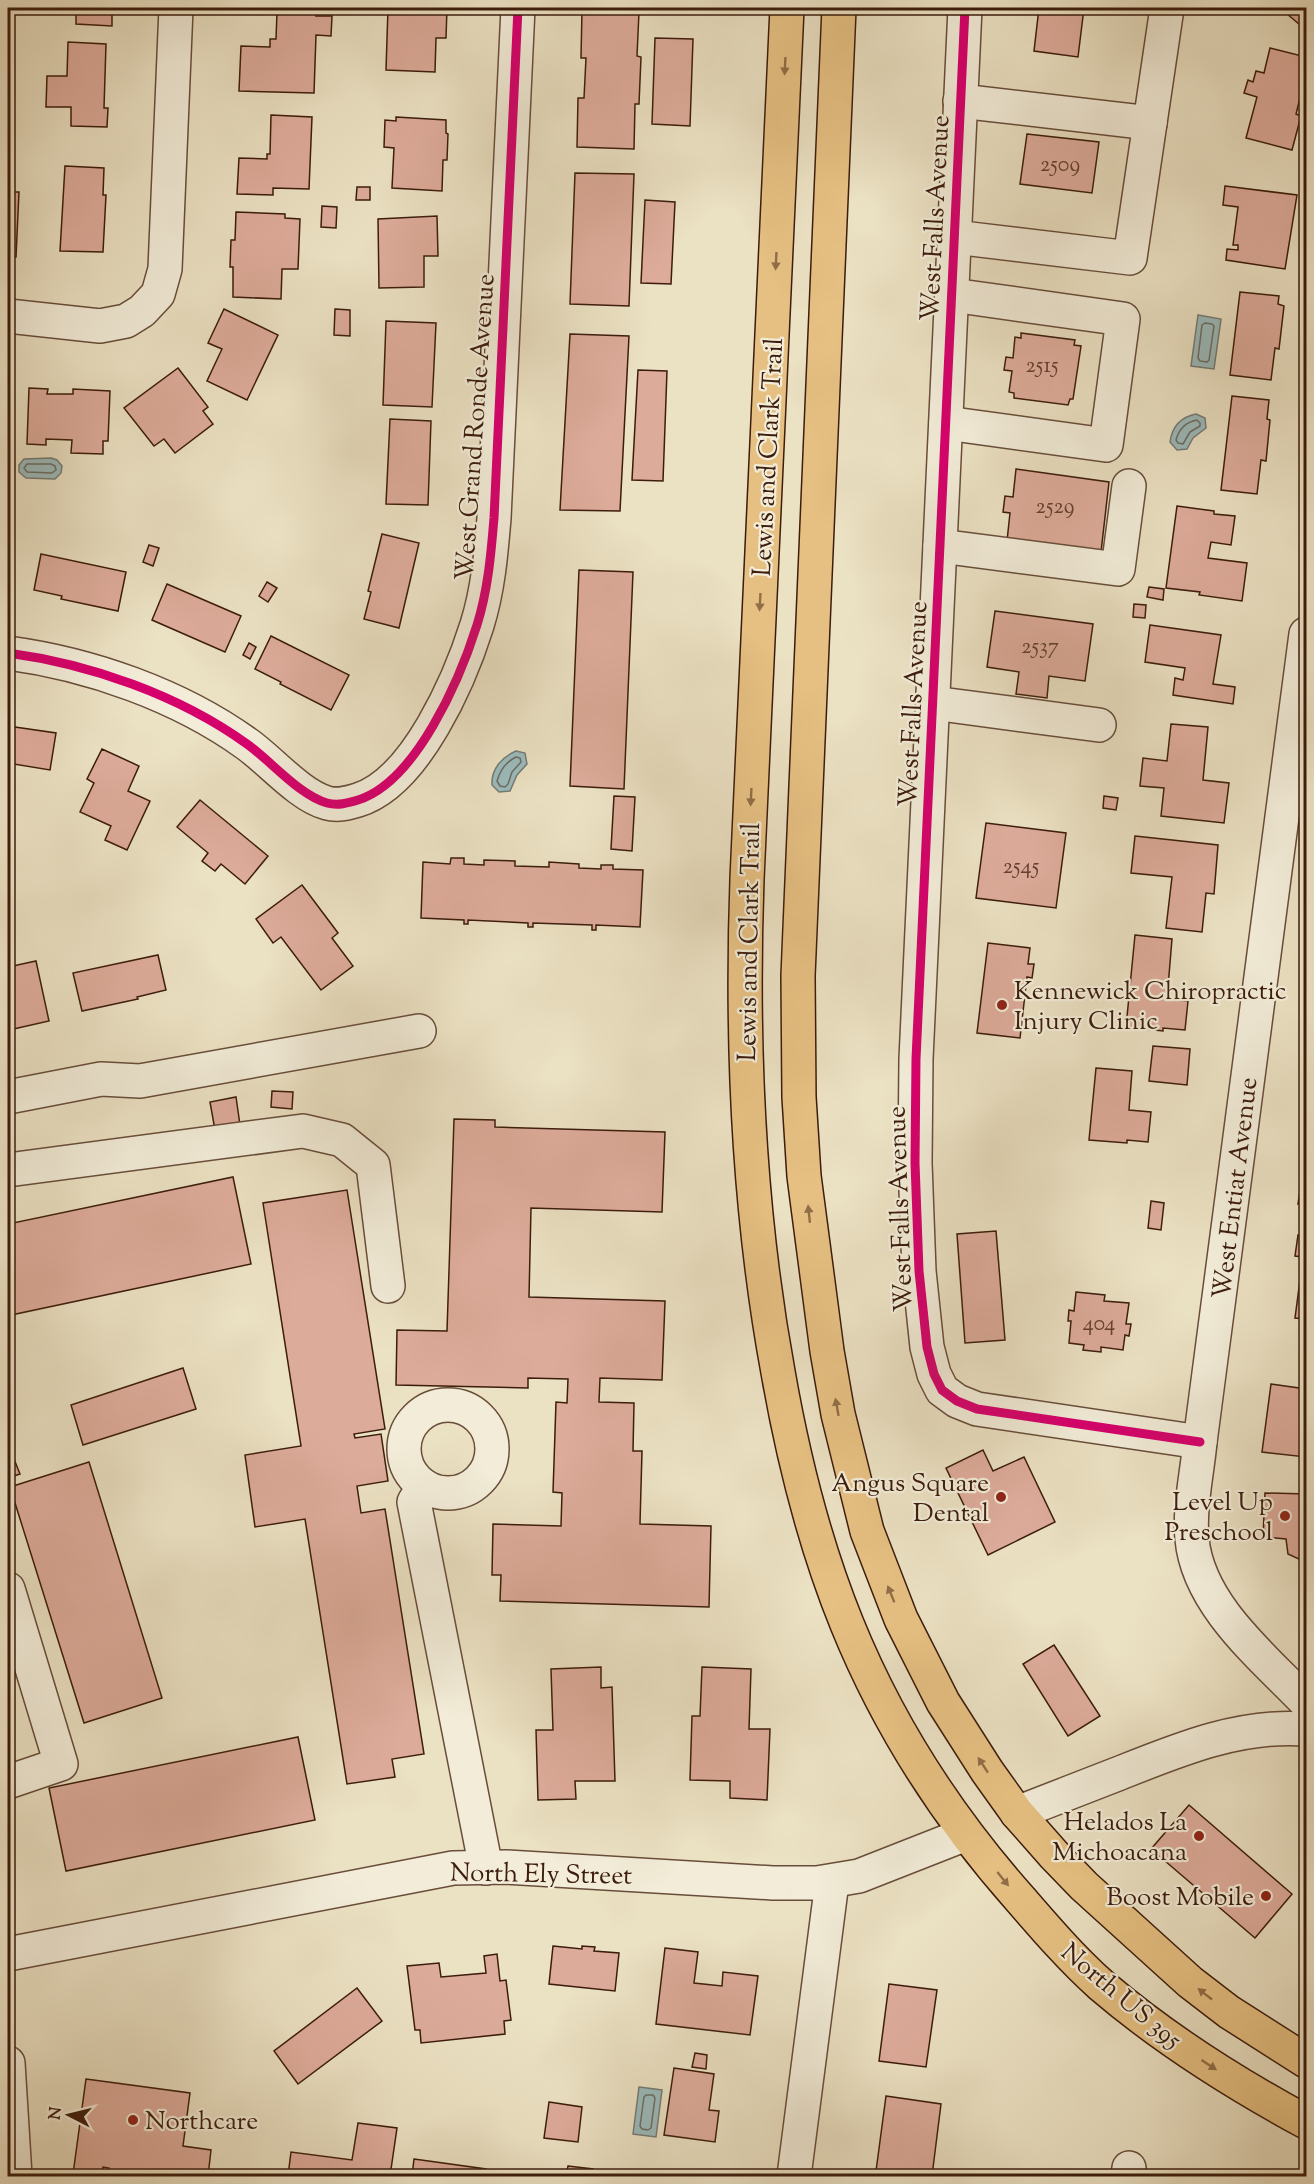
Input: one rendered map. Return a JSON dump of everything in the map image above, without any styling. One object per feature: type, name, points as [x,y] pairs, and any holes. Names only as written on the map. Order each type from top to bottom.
[{"type":"highway","name":"Lewis and Clark Trail","points":[[787,8],[745,945],[745,1068],[754,1205],[760,1263],[781,1391],[810,1516],[828,1573],[848,1625],[896,1726],[966,1834]]},
{"type":"highway","name":"Lewis and Clark Trail","points":[[839,8],[799,941],[798,1054],[804,1176],[838,1414],[867,1531],[901,1619],[943,1702],[1017,1813]]},
{"type":"highway","name":"North US 395","points":[[1017,1813],[1084,1886],[1190,1982],[1229,2013],[1306,2061]]},
{"type":"highway","name":"North US 395","points":[[966,1834],[1006,1884],[1099,1983],[1184,2049],[1306,2122]]},
{"type":"street","points":[[8,316],[100,326],[126,321],[142,310],[158,294],[165,269],[176,8]]},
{"type":"street","name":"West Grand Ronde Avenue","points":[[8,653],[39,657],[92,669],[198,714],[247,744],[314,797],[327,803],[340,805],[368,797],[386,786],[408,761],[431,730],[459,673],[477,624],[489,569],[494,518],[518,8]]},
{"type":"street","name":"West Falls Avenue","points":[[965,8],[916,1059],[915,1174],[919,1271],[927,1347],[942,1390],[966,1405],[987,1411],[1200,1442]]},
{"type":"street","points":[[954,237],[1130,258],[1167,8]]},
{"type":"street","points":[[960,101],[1150,123]]},
{"type":"street","points":[[946,423],[1106,445],[1123,319],[952,296]]},
{"type":"street","points":[[940,546],[1118,569],[1129,486]]},
{"type":"street","name":"West Entiat Avenue","points":[[1306,634],[1200,1442],[1191,1527],[1198,1573],[1209,1593],[1229,1619],[1306,1702]]},
{"type":"street","points":[[933,703],[1099,725]]},
{"type":"street","points":[[8,1097],[101,1079],[140,1082],[419,1031]]},
{"type":"street","points":[[8,1170],[303,1131],[342,1140],[372,1165],[388,1286]]},
{"type":"street","points":[[424,1486],[414,1502],[486,1868]]},
{"type":"street","points":[[8,1589],[61,1764],[8,1782]]},
{"type":"street","points":[[1017,1813],[1155,1759],[1211,1740],[1269,1728],[1306,1729]]},
{"type":"street","name":"North Ely Street","points":[[8,1954],[442,1870],[486,1868],[772,1883],[832,1882],[859,1876],[966,1834]]},
{"type":"street","points":[[794,2176],[832,1882]]},
{"type":"street","points":[[8,2063],[15,2176]]},
{"type":"water","points":[[1198,315],[1221,319],[1214,369],[1191,366]]},
{"type":"water","points":[[1196,414],[1205,418],[1206,428],[1193,438],[1187,449],[1177,450],[1170,442],[1173,432],[1182,420]]},
{"type":"water","points":[[51,458],[57,460],[62,466],[61,473],[55,479],[26,478],[19,472],[19,465],[24,459]]},
{"type":"water","points":[[516,751],[525,753],[527,764],[517,775],[510,791],[499,792],[492,785],[495,769],[502,760]]},
{"type":"water","points":[[639,2087],[662,2090],[656,2137],[633,2134]]},
{"type":"building","points":[[76,8],[112,8],[112,26],[76,24]]},
{"type":"building","points":[[388,8],[447,8],[446,38],[436,38],[435,72],[386,70]]},
{"type":"building","points":[[1039,8],[1084,8],[1078,57],[1034,51]]},
{"type":"building","points":[[1280,8],[1306,8],[1306,30]]},
{"type":"building","points":[[582,10],[639,12],[637,56],[641,57],[639,104],[635,104],[634,149],[577,147],[578,98],[584,98],[586,58],[581,58]]},
{"type":"building","points":[[277,12],[317,13],[316,16],[332,16],[331,36],[316,35],[314,93],[239,91],[241,46],[270,47],[270,39],[276,39]]},
{"type":"building","points":[[655,38],[693,39],[690,126],[652,124]]},
{"type":"building","points":[[68,42],[106,44],[104,108],[108,108],[107,127],[71,126],[71,107],[46,107],[47,76],[67,76]]},
{"type":"building","points":[[1270,48],[1306,57],[1301,76],[1305,78],[1296,114],[1301,116],[1292,150],[1246,138],[1257,97],[1244,93],[1248,80],[1253,82],[1256,71],[1264,73]]},
{"type":"building","points":[[271,115],[312,117],[309,189],[273,188],[273,195],[237,194],[239,158],[267,159],[267,154],[270,154]]},
{"type":"building","points":[[396,117],[446,120],[447,160],[443,160],[442,191],[392,188],[394,148],[384,147],[385,120],[396,121]]},
{"type":"building","points":[[1027,134],[1099,142],[1092,193],[1020,184]]},
{"type":"building","points":[[65,166],[104,168],[103,195],[106,195],[103,252],[60,251]]},
{"type":"building","points":[[575,173],[634,174],[629,306],[570,304]]},
{"type":"building","points":[[1225,186],[1297,195],[1285,269],[1226,260],[1227,249],[1238,250],[1238,245],[1233,245],[1238,207],[1223,205]]},
{"type":"building","points":[[357,187],[370,187],[370,200],[356,200]]},
{"type":"building","points":[[8,192],[19,192],[16,257],[8,257]]},
{"type":"building","points":[[645,200],[675,202],[671,284],[641,283]]},
{"type":"building","points":[[322,206],[337,207],[336,228],[321,227]]},
{"type":"building","points":[[236,212],[285,214],[285,218],[300,219],[298,269],[282,269],[281,299],[233,297],[233,267],[230,267],[231,240],[235,240]]},
{"type":"building","points":[[437,216],[438,256],[424,256],[424,287],[379,288],[378,219]]},
{"type":"building","points":[[1240,292],[1279,296],[1278,304],[1284,306],[1279,349],[1275,348],[1271,380],[1230,375]]},
{"type":"building","points":[[224,309],[278,335],[247,400],[207,381],[222,349],[208,343]]},
{"type":"building","points":[[335,309],[350,310],[350,336],[334,335]]},
{"type":"building","points":[[386,321],[436,323],[432,407],[383,405]]},
{"type":"building","points":[[1021,333],[1075,340],[1074,345],[1081,346],[1073,399],[1070,399],[1068,405],[1014,398],[1014,393],[1009,392],[1012,371],[1004,370],[1006,357],[1013,358],[1015,337],[1021,338]]},
{"type":"building","points":[[570,334],[629,336],[620,511],[560,510]]},
{"type":"building","points":[[178,368],[208,407],[203,411],[213,424],[175,453],[164,439],[154,446],[124,408]]},
{"type":"building","points":[[638,370],[667,371],[663,481],[632,480]]},
{"type":"building","points":[[29,388],[48,389],[47,394],[73,394],[73,389],[110,391],[108,441],[103,441],[103,454],[71,453],[72,440],[46,439],[46,445],[27,444]]},
{"type":"building","points":[[1232,396],[1269,400],[1267,419],[1270,420],[1266,461],[1261,460],[1257,494],[1221,490]]},
{"type":"building","points":[[390,419],[431,421],[428,505],[386,504]]},
{"type":"building","points":[[1016,469],[1109,482],[1101,552],[1007,541],[1010,513],[1003,512],[1005,496],[1013,497]]},
{"type":"building","points":[[1177,506],[1235,516],[1231,545],[1211,542],[1208,558],[1247,563],[1242,601],[1166,588]]},
{"type":"building","points":[[382,534],[419,543],[399,628],[364,619],[371,592],[368,591]]},
{"type":"building","points":[[149,545],[159,548],[153,566],[143,562]]},
{"type":"building","points":[[41,554],[126,572],[118,611],[61,599],[62,596],[34,590]]},
{"type":"building","points":[[579,570],[633,572],[624,789],[570,786]]},
{"type":"building","points":[[267,582],[277,588],[268,602],[259,596]]},
{"type":"building","points":[[167,584],[241,616],[225,652],[152,620]]},
{"type":"building","points":[[1149,587],[1164,589],[1163,600],[1147,597]]},
{"type":"building","points":[[1134,604],[1146,605],[1145,618],[1133,617]]},
{"type":"building","points":[[995,611],[1093,624],[1085,681],[1049,676],[1047,698],[1016,694],[1019,672],[987,667]]},
{"type":"building","points":[[1150,625],[1221,635],[1213,684],[1235,687],[1233,704],[1173,695],[1175,678],[1183,680],[1185,668],[1145,662]]},
{"type":"building","points":[[271,636],[349,675],[331,710],[255,669]]},
{"type":"building","points":[[249,643],[256,647],[250,659],[243,655]]},
{"type":"building","points":[[1171,724],[1208,727],[1203,780],[1229,783],[1224,823],[1161,816],[1164,788],[1140,786],[1143,758],[1167,761]]},
{"type":"building","points":[[8,726],[56,733],[50,770],[14,764],[12,776],[8,780]]},
{"type":"building","points":[[102,749],[139,766],[128,791],[150,801],[127,850],[105,840],[111,826],[80,812],[94,783],[87,779]]},
{"type":"building","points":[[614,796],[635,797],[632,851],[611,849]]},
{"type":"building","points":[[1104,796],[1118,798],[1116,810],[1103,808]]},
{"type":"building","points":[[200,800],[268,856],[245,884],[221,864],[215,871],[202,861],[208,853],[177,827]]},
{"type":"building","points":[[986,823],[1066,833],[1056,908],[976,898]]},
{"type":"building","points":[[1135,836],[1218,845],[1214,894],[1206,893],[1202,932],[1166,928],[1172,877],[1131,873]]},
{"type":"building","points":[[451,858],[464,858],[464,864],[484,865],[484,860],[515,861],[515,866],[549,867],[549,862],[579,864],[579,868],[601,869],[601,865],[613,865],[613,869],[643,870],[640,927],[596,925],[596,930],[592,930],[592,925],[533,923],[533,927],[528,927],[528,923],[468,920],[468,924],[464,924],[464,920],[421,918],[423,862],[450,864]]},
{"type":"building","points":[[302,885],[338,933],[332,938],[353,966],[321,990],[281,937],[273,943],[256,919]]},
{"type":"building","points":[[1135,935],[1172,939],[1167,999],[1188,1001],[1185,1030],[1163,1028],[1163,1031],[1126,1027]]},
{"type":"building","name":"Kennewick Chiropractic Injury Clinic","points":[[988,943],[1030,948],[1028,964],[1034,964],[1032,978],[1027,977],[1020,1038],[977,1033]]},
{"type":"building","points":[[158,955],[166,990],[137,997],[138,999],[82,1011],[73,973]]},
{"type":"building","points":[[36,961],[49,1021],[9,1030],[8,967]]},
{"type":"building","points":[[1153,1046],[1190,1049],[1187,1085],[1149,1081]]},
{"type":"building","points":[[1096,1068],[1132,1071],[1129,1110],[1151,1112],[1148,1142],[1089,1140]]},
{"type":"building","points":[[272,1091],[293,1092],[292,1109],[271,1107]]},
{"type":"building","points":[[236,1097],[240,1125],[215,1130],[210,1102]]},
{"type":"building","points":[[454,1119],[495,1120],[495,1127],[665,1132],[662,1212],[531,1208],[529,1297],[665,1301],[662,1380],[600,1378],[599,1402],[634,1403],[633,1451],[642,1451],[640,1524],[711,1526],[709,1607],[500,1601],[501,1575],[492,1575],[493,1524],[561,1526],[562,1493],[553,1492],[556,1402],[567,1403],[568,1379],[528,1378],[528,1388],[396,1385],[397,1330],[447,1331]]},
{"type":"building","points":[[1303,1170],[1306,1170],[1306,1205],[1298,1204]]},
{"type":"building","points":[[233,1177],[251,1264],[11,1315],[8,1298],[8,1224]]},
{"type":"building","points":[[347,1190],[385,1429],[354,1434],[355,1438],[381,1434],[388,1481],[357,1486],[361,1513],[385,1509],[424,1754],[392,1759],[395,1777],[347,1784],[305,1519],[255,1527],[245,1455],[301,1446],[263,1203]]},
{"type":"building","points":[[1151,1201],[1164,1203],[1161,1230],[1148,1228]]},
{"type":"building","points":[[996,1231],[1005,1340],[965,1343],[957,1234]]},
{"type":"building","points":[[1298,1235],[1306,1236],[1306,1319],[1295,1318],[1303,1257],[1295,1256]]},
{"type":"building","points":[[1076,1292],[1105,1295],[1104,1301],[1129,1303],[1126,1324],[1131,1324],[1129,1336],[1125,1335],[1123,1350],[1101,1347],[1101,1352],[1083,1350],[1084,1345],[1069,1343],[1071,1321],[1068,1321],[1069,1310],[1074,1311]]},
{"type":"building","points":[[183,1368],[196,1409],[83,1445],[71,1405]]},
{"type":"building","points":[[1271,1384],[1306,1389],[1306,1457],[1262,1452]]},
{"type":"building","points":[[10,1449],[20,1474],[8,1478],[8,1450]]},
{"type":"building","name":"Angus Square Dental","points":[[983,1450],[993,1471],[1024,1457],[1055,1522],[988,1555],[946,1468]]},
{"type":"building","points":[[89,1462],[162,1698],[84,1723],[10,1487]]},
{"type":"building","name":"Level Up Preschool","points":[[1265,1493],[1306,1494],[1306,1558],[1301,1560],[1288,1554],[1286,1539],[1263,1537]]},
{"type":"building","points":[[1054,1645],[1100,1716],[1068,1736],[1023,1664]]},
{"type":"building","points":[[601,1667],[601,1688],[612,1687],[615,1781],[575,1781],[576,1799],[538,1800],[536,1730],[553,1730],[551,1669]]},
{"type":"building","points":[[702,1667],[751,1669],[749,1729],[770,1729],[767,1800],[730,1798],[730,1781],[690,1780],[692,1716],[700,1716]]},
{"type":"building","points":[[298,1737],[315,1820],[66,1871],[49,1788]]},
{"type":"building","points":[[1189,1805],[1292,1894],[1255,1938],[1151,1849]]},
{"type":"building","points":[[553,1946],[582,1949],[582,1946],[595,1947],[594,1951],[619,1953],[615,1991],[549,1984]]},
{"type":"building","points":[[665,1948],[698,1952],[694,1983],[722,1986],[723,1972],[758,1976],[750,2035],[656,2024]]},
{"type":"building","points":[[497,1954],[500,1981],[506,1980],[511,2020],[504,2021],[505,2034],[421,2043],[420,2030],[415,2030],[407,1966],[439,1963],[441,1977],[486,1973],[484,1956]]},
{"type":"building","points":[[889,1984],[937,1990],[926,2067],[879,2061]]},
{"type":"building","points":[[357,1988],[382,2021],[298,2084],[274,2051]]},
{"type":"building","points":[[695,2053],[707,2055],[706,2069],[692,2067]]},
{"type":"building","points":[[674,2068],[714,2074],[709,2110],[719,2111],[715,2142],[664,2135]]},
{"type":"building","name":"Northcare","points":[[86,2079],[190,2093],[183,2146],[211,2150],[208,2176],[108,2176],[109,2168],[103,2167],[102,2176],[73,2174]]},
{"type":"building","points":[[886,2096],[941,2104],[932,2176],[876,2171]]},
{"type":"building","points":[[549,2102],[582,2107],[578,2142],[544,2138]]},
{"type":"building","points":[[358,2123],[397,2128],[390,2176],[288,2176],[291,2152],[352,2160]]},
{"type":"building","points":[[414,2159],[486,2169],[485,2176],[412,2176]]},
{"type":"building","points":[[568,2166],[593,2169],[592,2176],[566,2176]]},
{"type":"cycle path","points":[[8,653],[39,658],[102,674],[163,697],[221,726],[256,751],[306,793],[331,804],[358,800],[379,790],[399,773],[417,751],[433,726],[459,673],[477,625],[488,572],[494,518],[518,8]]},
{"type":"cycle path","points":[[965,8],[916,1059],[915,1163],[919,1271],[927,1347],[934,1374],[942,1390],[957,1401],[977,1409],[1200,1442]]},
{"type":"place","name":"Kennewick Chiropractic Injury Clinic","points":[[1002,1005]]},
{"type":"place","name":"Angus Square Dental","points":[[1001,1497]]},
{"type":"place","name":"Level Up Preschool","points":[[1285,1516]]},
{"type":"place","name":"Helados La Michoacana","points":[[1199,1836]]},
{"type":"place","name":"Boost Mobile","points":[[1266,1896]]},
{"type":"place","name":"Northcare","points":[[133,2120]]}]
